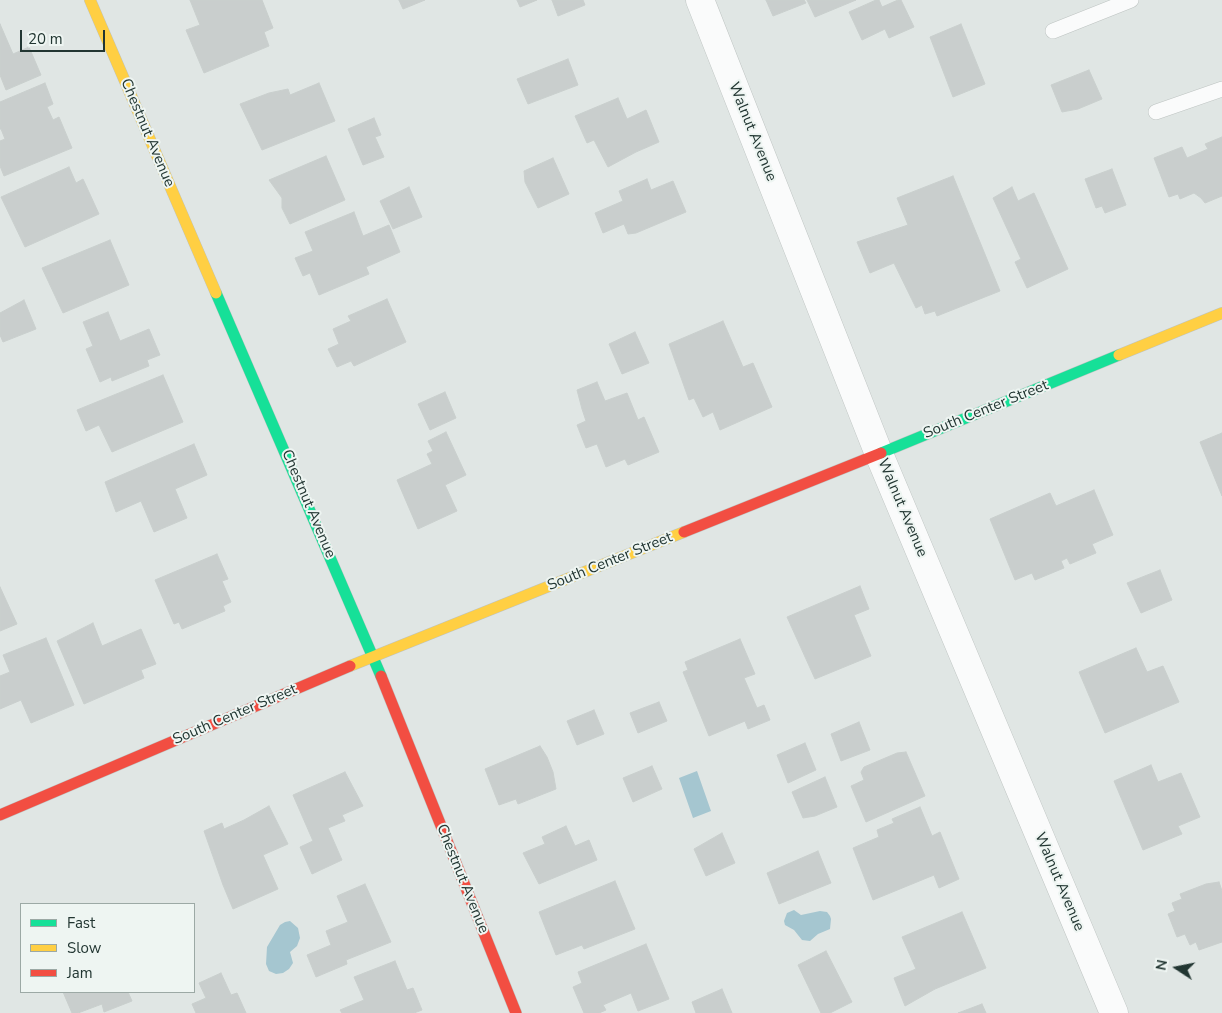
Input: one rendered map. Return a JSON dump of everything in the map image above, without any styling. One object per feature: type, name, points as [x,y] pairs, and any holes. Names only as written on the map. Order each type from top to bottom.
[{"type":"street","name":"Chestnut Avenue","points":[[90,0],[373,656],[516,1013]]},
{"type":"street","name":"Walnut Avenue","points":[[700,0],[879,454],[1114,1013]]},
{"type":"street","name":"South Center Street","points":[[0,815],[373,656],[879,454],[1222,313]]},
{"type":"lane","points":[[1053,31],[1131,0]]},
{"type":"lane","points":[[1156,112],[1222,89]]},
{"type":"water","points":[[697,771],[711,811],[693,818],[679,778]]},
{"type":"water","points":[[794,910],[801,915],[820,911],[827,912],[831,919],[830,929],[818,934],[810,941],[802,940],[794,930],[785,925],[784,921],[787,913]]},
{"type":"water","points":[[290,921],[298,928],[300,938],[297,946],[290,952],[293,963],[289,969],[283,973],[276,974],[269,971],[266,964],[267,947],[280,925]]},
{"type":"building","points":[[190,0],[262,0],[273,28],[264,32],[269,46],[204,73],[186,30],[200,25]]},
{"type":"building","points":[[399,0],[425,0],[403,9]]},
{"type":"building","points":[[517,0],[537,0],[520,7]]},
{"type":"building","points":[[552,0],[583,0],[585,5],[558,16]]},
{"type":"building","points":[[766,0],[804,0],[806,3],[773,16]]},
{"type":"building","points":[[807,0],[856,0],[815,17]]},
{"type":"building","points":[[879,0],[882,7],[901,0],[914,27],[889,38],[885,29],[862,40],[849,12]]},
{"type":"building","points":[[0,24],[13,54],[29,47],[41,75],[6,90],[0,75]]},
{"type":"building","points":[[961,24],[985,84],[953,97],[930,37]]},
{"type":"building","points":[[568,59],[578,85],[528,104],[517,79]]},
{"type":"building","points":[[1089,70],[1102,99],[1078,109],[1062,112],[1051,85]]},
{"type":"building","points":[[45,83],[53,104],[47,107],[53,120],[59,117],[72,148],[4,176],[0,166],[0,141],[5,139],[0,129],[0,102]]},
{"type":"building","points":[[319,83],[335,121],[262,150],[240,104],[269,93],[288,89],[290,95]]},
{"type":"building","points":[[618,98],[627,119],[646,110],[659,142],[608,167],[594,140],[587,143],[575,116]]},
{"type":"building","points":[[374,118],[381,135],[375,137],[384,157],[363,165],[348,129]]},
{"type":"building","points":[[1222,137],[1222,196],[1205,203],[1194,193],[1180,199],[1178,194],[1169,197],[1154,158],[1182,147],[1187,158],[1208,149],[1205,144]]},
{"type":"building","points":[[326,156],[345,200],[290,224],[282,208],[282,198],[269,180]]},
{"type":"building","points":[[553,158],[569,194],[538,208],[525,182],[524,171]]},
{"type":"building","points":[[69,167],[76,183],[83,179],[99,214],[25,247],[1,197]]},
{"type":"building","points":[[1112,169],[1126,205],[1105,213],[1102,206],[1096,208],[1085,179]]},
{"type":"building","points":[[953,176],[1000,291],[937,316],[935,311],[925,314],[922,305],[916,308],[894,263],[870,273],[857,242],[908,225],[897,198]]},
{"type":"building","points":[[647,179],[651,190],[673,181],[686,212],[636,233],[628,234],[624,224],[603,233],[595,213],[623,201],[619,191]]},
{"type":"building","points":[[409,187],[422,217],[393,229],[380,201]]},
{"type":"building","points":[[1012,187],[1018,201],[1034,193],[1068,269],[1027,288],[1015,262],[1021,259],[993,198]]},
{"type":"building","points":[[354,212],[363,236],[389,225],[400,252],[366,267],[369,274],[319,295],[310,273],[303,276],[295,258],[313,251],[305,232]]},
{"type":"building","points":[[110,240],[129,285],[63,313],[42,268]]},
{"type":"building","points":[[387,299],[406,342],[354,366],[351,361],[337,367],[328,349],[339,344],[333,329],[351,321],[348,316]]},
{"type":"building","points":[[24,300],[36,329],[3,342],[0,335],[0,313]]},
{"type":"building","points":[[108,312],[120,341],[149,329],[160,355],[147,360],[149,366],[112,381],[111,377],[100,382],[86,349],[93,346],[83,322]]},
{"type":"building","points":[[723,321],[743,367],[753,363],[772,407],[720,430],[713,412],[703,417],[694,398],[689,400],[669,344]]},
{"type":"building","points":[[635,332],[649,363],[622,374],[609,344]]},
{"type":"building","points":[[163,375],[183,422],[112,452],[99,425],[86,431],[77,410]]},
{"type":"building","points":[[597,382],[605,401],[627,393],[638,420],[644,417],[659,452],[628,465],[625,459],[606,467],[597,444],[586,448],[577,425],[586,421],[577,390]]},
{"type":"building","points":[[445,392],[456,418],[430,430],[418,404]]},
{"type":"building","points":[[446,432],[466,475],[445,485],[457,511],[418,529],[397,480],[432,464],[427,454],[433,451],[428,441]]},
{"type":"building","points":[[1222,433],[1222,496],[1200,442]]},
{"type":"building","points":[[194,444],[207,475],[175,489],[187,518],[154,532],[141,501],[116,512],[105,482]]},
{"type":"building","points":[[1094,490],[1113,535],[1092,544],[1096,553],[1070,564],[1067,558],[1061,561],[1064,568],[1035,580],[1032,573],[1015,580],[990,519],[1050,493],[1056,506]]},
{"type":"building","points":[[217,554],[228,579],[222,581],[231,602],[223,606],[225,611],[182,629],[179,622],[174,624],[155,580]]},
{"type":"building","points":[[1160,570],[1172,600],[1141,613],[1127,583]]},
{"type":"building","points":[[860,586],[869,609],[854,615],[871,656],[815,679],[787,617]]},
{"type":"building","points":[[0,587],[17,624],[0,631]]},
{"type":"building","points":[[93,623],[102,646],[141,629],[156,664],[141,670],[144,678],[84,704],[57,641]]},
{"type":"building","points":[[46,638],[74,705],[31,723],[21,700],[0,709],[0,676],[10,672],[3,655]]},
{"type":"building","points":[[740,639],[755,674],[744,678],[757,708],[764,705],[770,720],[748,729],[745,721],[709,736],[683,672],[688,670],[685,662]]},
{"type":"building","points":[[1136,648],[1147,672],[1163,666],[1179,702],[1105,733],[1079,672]]},
{"type":"building","points":[[659,702],[667,721],[638,733],[630,713]]},
{"type":"building","points":[[594,710],[604,734],[577,745],[567,721]]},
{"type":"building","points":[[859,722],[870,750],[841,761],[831,734]]},
{"type":"building","points":[[805,743],[816,770],[788,783],[777,755]]},
{"type":"building","points":[[540,746],[553,772],[556,789],[518,804],[516,799],[499,805],[485,769]]},
{"type":"building","points":[[906,752],[925,796],[866,822],[851,786],[864,780],[861,772],[864,767],[897,753]]},
{"type":"building","points":[[1151,765],[1158,782],[1181,773],[1200,817],[1178,826],[1182,834],[1143,850],[1114,781]]},
{"type":"building","points":[[652,766],[662,789],[633,802],[623,778]]},
{"type":"building","points":[[345,772],[363,806],[342,815],[345,821],[328,828],[342,860],[312,874],[300,847],[313,841],[293,795]]},
{"type":"building","points":[[825,777],[837,807],[815,816],[803,818],[792,792]]},
{"type":"building","points":[[269,806],[288,844],[263,855],[278,889],[233,909],[204,831],[222,823],[224,829]]},
{"type":"building","points":[[920,807],[932,836],[940,832],[959,879],[939,888],[934,875],[873,900],[853,848],[879,837],[877,830],[894,823],[892,819]]},
{"type":"building","points":[[566,826],[575,846],[589,840],[597,860],[539,884],[523,853],[545,844],[542,837]]},
{"type":"building","points":[[722,833],[735,863],[706,876],[694,849]]},
{"type":"building","points":[[818,851],[831,883],[779,904],[767,873]]},
{"type":"building","points":[[615,881],[635,929],[584,949],[582,945],[556,955],[539,912]]},
{"type":"building","points":[[1219,882],[1222,891],[1222,942],[1199,950],[1196,942],[1190,945],[1185,934],[1177,937],[1168,914],[1175,911],[1172,903],[1182,899],[1180,894],[1206,884]]},
{"type":"building","points":[[365,884],[391,942],[346,960],[347,964],[316,977],[307,955],[331,945],[326,931],[348,922],[337,896]]},
{"type":"building","points":[[962,912],[986,968],[935,989],[905,1006],[894,978],[916,969],[902,937]]},
{"type":"building","points":[[646,944],[669,999],[638,1011],[631,993],[603,1005],[606,1010],[599,1013],[584,1013],[573,987],[582,983],[578,972]]},
{"type":"building","points":[[826,951],[852,1002],[830,1013],[821,1013],[798,965]]},
{"type":"building","points":[[395,961],[407,990],[413,988],[422,1010],[414,1013],[342,1013],[340,1010],[364,1000],[354,977]]},
{"type":"building","points":[[221,973],[231,995],[237,993],[246,1013],[196,1013],[192,1004],[206,998],[199,983]]},
{"type":"building","points":[[722,989],[732,1013],[696,1013],[692,1002]]},
{"type":"building","points":[[63,993],[128,993],[132,1001],[104,1012],[102,1004],[78,1013],[72,1013]]},
{"type":"building","points":[[982,1004],[986,1013],[958,1013]]},
{"type":"traffic: fast","points":[[216,293],[381,676]]},
{"type":"traffic: fast","points":[[881,453],[1119,355]]},
{"type":"traffic: slow","points":[[90,0],[216,293]]},
{"type":"traffic: slow","points":[[1119,355],[1222,313]]},
{"type":"traffic: slow","points":[[350,666],[684,532]]},
{"type":"traffic: jam","points":[[684,532],[881,453]]},
{"type":"traffic: jam","points":[[0,815],[350,666]]},
{"type":"traffic: jam","points":[[381,676],[516,1013]]}]
